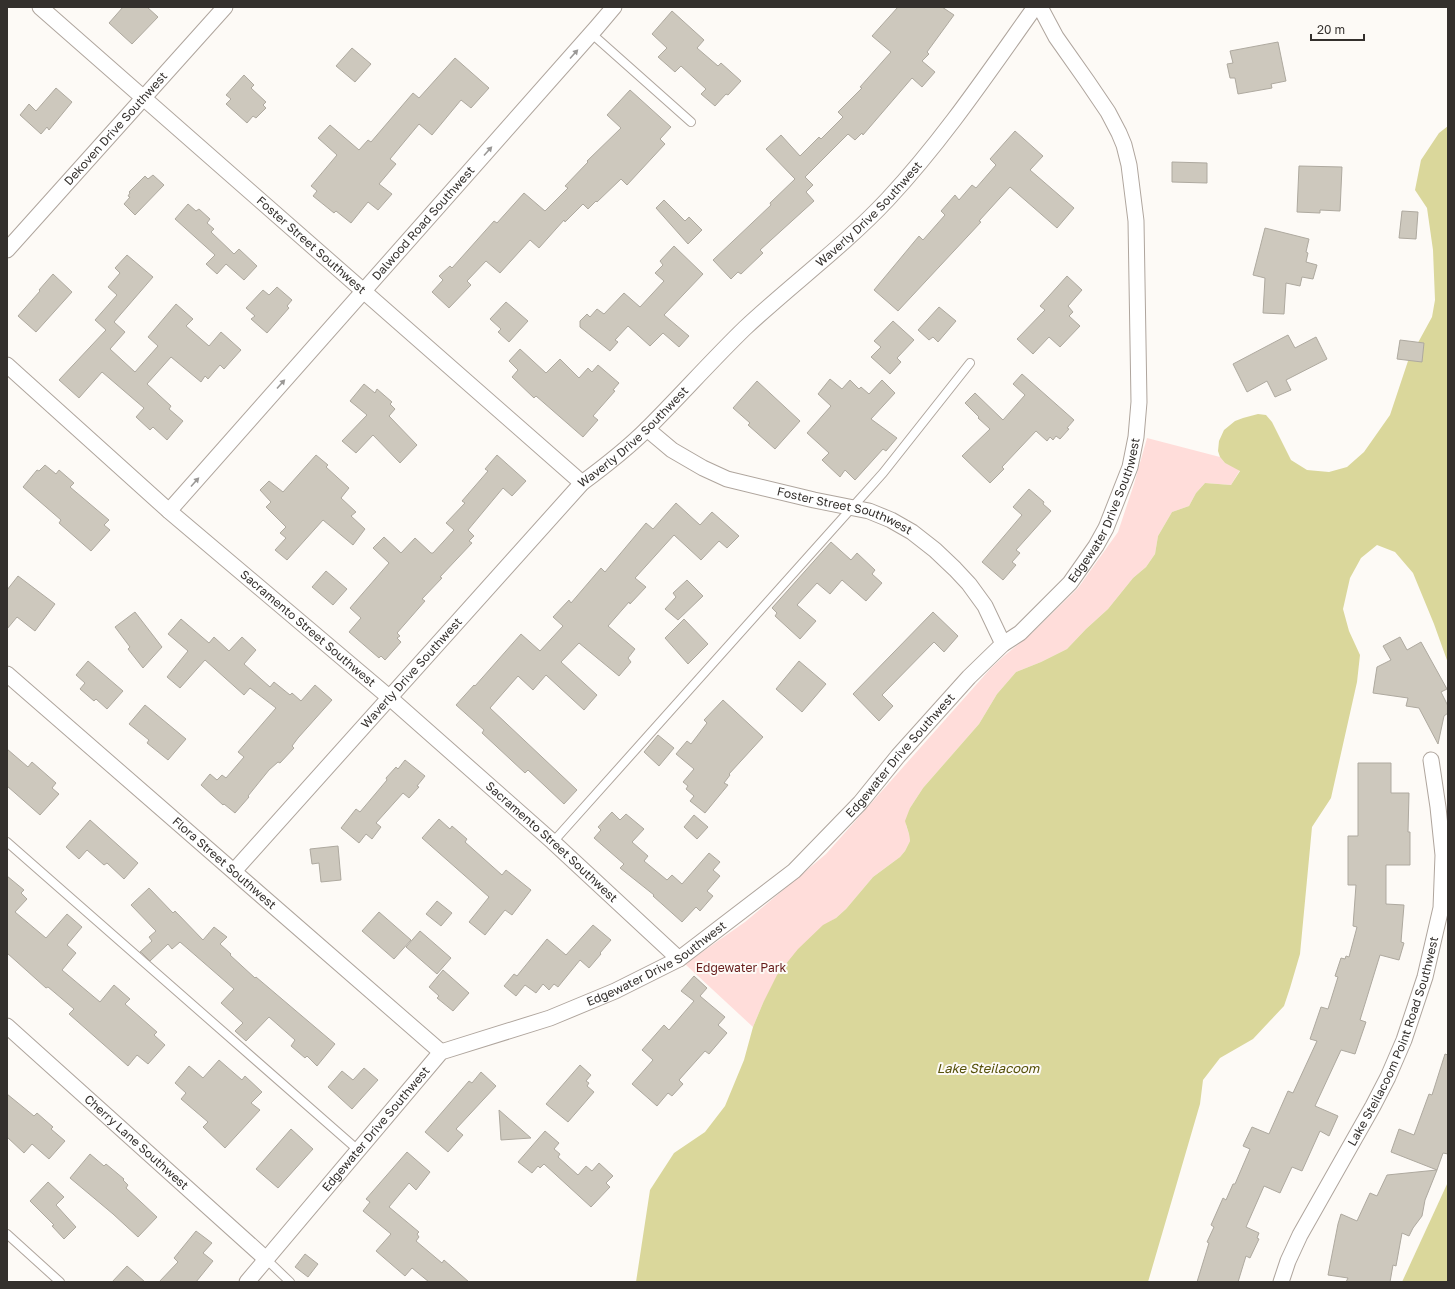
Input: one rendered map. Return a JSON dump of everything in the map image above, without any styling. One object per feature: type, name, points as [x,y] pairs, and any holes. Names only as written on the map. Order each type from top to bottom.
[{"type":"street","name":"Foster Street Southwest","points":[[40,7],[582,483]]},
{"type":"street","name":"Dekoven Drive Southwest","points":[[7,250],[225,7]]},
{"type":"street","name":"Dalwood Road Southwest","points":[[169,511],[592,34],[614,7]]},
{"type":"street","name":"Waverly Drive Southwest","points":[[234,872],[582,483],[616,457],[647,429],[745,329],[853,233],[887,200],[922,160],[966,104],[1035,7]]},
{"type":"street","name":"Edgewater Drive Southwest","points":[[247,1282],[441,1052],[550,1018],[615,991],[679,959],[794,871],[860,803],[898,756],[969,677],[1003,644],[1020,633],[1070,583],[1096,546],[1106,528],[1130,466],[1136,437],[1139,402],[1136,221],[1127,155],[1119,132],[1108,112],[1056,37],[1040,7]]},
{"type":"street","name":"Sacramento Street Southwest","points":[[7,365],[169,511],[390,698],[553,842],[679,959]]},
{"type":"street","name":"Foster Street Southwest","points":[[647,429],[672,450],[703,468],[727,479],[814,500],[869,510],[912,532],[955,568],[985,606],[1003,644]]},
{"type":"street","name":"Flora Street Southwest","points":[[7,674],[441,1052]]},
{"type":"street","name":"Lake Steilacoom Point Road Southwest","points":[[1281,1282],[1288,1261],[1300,1235],[1388,1077],[1406,1034],[1426,977],[1441,908],[1443,855],[1431,760]]},
{"type":"street","name":"Cherry Lane Southwest","points":[[7,1026],[266,1259]]},
{"type":"lane","points":[[592,34],[691,122]]},
{"type":"lane","points":[[553,842],[883,473],[970,363]]},
{"type":"lane","points":[[7,842],[358,1150]]},
{"type":"lane","points":[[7,1234],[60,1282]]},
{"type":"lane","points":[[266,1259],[290,1282]]},
{"type":"green space","name":"Edgewater Park","points":[[1147,438],[1220,457],[1225,463],[1240,470],[1231,485],[1205,483],[1196,493],[1189,506],[1172,512],[1158,536],[1155,554],[1146,567],[1133,578],[1108,609],[1067,649],[1016,672],[997,694],[979,724],[923,788],[910,808],[906,825],[910,841],[905,851],[900,857],[873,877],[846,909],[836,918],[823,926],[763,1003],[753,1027],[685,964],[745,922],[826,854],[991,668],[1032,633],[1078,588],[1118,532]]},
{"type":"water","name":"Lake Steilacoom","points":[[1448,126],[1448,663],[1413,573],[1395,552],[1377,545],[1361,558],[1350,578],[1343,609],[1349,631],[1360,655],[1357,682],[1331,798],[1312,827],[1300,954],[1290,988],[1284,1006],[1253,1039],[1220,1058],[1203,1080],[1200,1104],[1148,1282],[636,1282],[650,1190],[674,1153],[705,1132],[725,1106],[744,1060],[753,1027],[777,975],[798,949],[823,925],[836,918],[846,909],[873,877],[900,857],[905,851],[910,841],[905,821],[910,808],[923,788],[979,724],[997,694],[1016,672],[1067,649],[1108,609],[1133,578],[1146,567],[1155,554],[1158,536],[1172,512],[1189,506],[1196,493],[1205,483],[1231,485],[1240,471],[1225,463],[1220,457],[1218,451],[1219,441],[1224,430],[1235,421],[1243,418],[1258,414],[1266,415],[1272,422],[1291,460],[1307,470],[1329,472],[1347,467],[1364,452],[1390,415],[1408,361],[1432,317],[1435,300],[1433,250],[1427,208],[1415,190],[1421,160],[1439,133]]},
{"type":"water","points":[[1448,1182],[1448,1282],[1402,1282]]},
{"type":"building","points":[[123,7],[147,7],[158,17],[132,44],[109,23]]},
{"type":"building","points":[[898,7],[942,7],[954,15],[927,52],[929,54],[922,61],[935,72],[922,87],[912,78],[863,135],[862,133],[855,140],[848,134],[805,177],[813,185],[806,192],[814,201],[760,250],[763,253],[741,274],[738,272],[731,279],[713,260],[771,205],[770,203],[795,179],[766,149],[781,135],[800,156],[819,137],[821,139],[843,117],[838,112],[862,88],[860,87],[891,52],[872,36]]},
{"type":"building","points":[[672,11],[704,40],[697,48],[718,66],[721,63],[741,81],[715,106],[701,94],[706,89],[681,66],[675,72],[658,57],[667,48],[652,34]]},
{"type":"building","points":[[1278,42],[1286,81],[1271,84],[1272,88],[1238,94],[1235,78],[1230,78],[1227,64],[1233,63],[1230,51]]},
{"type":"building","points":[[352,48],[371,64],[355,82],[336,66]]},
{"type":"building","points":[[455,58],[489,88],[471,108],[461,100],[432,135],[419,124],[390,159],[396,164],[379,184],[392,194],[378,210],[368,202],[351,223],[336,211],[334,213],[313,196],[317,191],[311,186],[337,155],[318,138],[330,125],[359,150],[368,140],[371,142],[413,93],[419,98]]},
{"type":"building","points":[[244,75],[254,85],[251,88],[266,102],[263,105],[266,108],[256,118],[253,116],[247,123],[226,104],[231,99],[226,95]]},
{"type":"building","points":[[56,88],[72,102],[49,130],[47,127],[41,134],[20,115],[29,104],[36,111]]},
{"type":"building","points":[[630,90],[671,127],[660,139],[665,144],[627,185],[621,179],[588,209],[583,204],[565,222],[564,220],[539,248],[530,240],[500,273],[486,261],[467,281],[471,285],[449,308],[432,292],[443,280],[439,276],[450,266],[452,268],[494,221],[497,223],[524,193],[545,211],[568,188],[565,186],[588,162],[587,161],[621,128],[607,115]]},
{"type":"building","points":[[1015,131],[1043,156],[1030,170],[1074,208],[1057,228],[1010,187],[979,221],[981,222],[898,311],[874,290],[919,236],[923,240],[945,215],[941,211],[955,195],[959,200],[972,185],[976,188],[996,165],[990,159]]},
{"type":"building","points":[[1172,162],[1207,163],[1207,183],[1172,182]]},
{"type":"building","points":[[1299,166],[1342,167],[1340,211],[1320,210],[1320,213],[1297,212]]},
{"type":"building","points":[[153,175],[164,185],[135,215],[124,204],[130,197],[128,196],[130,193],[129,192],[145,176],[148,179]]},
{"type":"building","points":[[664,200],[685,221],[689,217],[702,230],[688,244],[656,208]]},
{"type":"building","points":[[188,204],[196,211],[199,209],[210,219],[207,223],[214,229],[211,232],[234,254],[239,249],[257,266],[244,280],[226,264],[217,274],[206,264],[215,255],[175,219]]},
{"type":"building","points":[[1402,211],[1418,212],[1416,239],[1399,238]]},
{"type":"building","points":[[1265,228],[1309,239],[1306,252],[1308,253],[1306,262],[1317,265],[1313,279],[1302,277],[1300,286],[1286,283],[1284,314],[1263,313],[1265,278],[1253,275]]},
{"type":"building","points":[[674,246],[703,274],[664,315],[689,336],[679,347],[663,333],[650,346],[628,326],[615,340],[618,342],[610,351],[580,327],[580,321],[587,314],[590,317],[597,309],[604,314],[624,293],[640,307],[664,281],[655,273],[663,265],[660,261]]},
{"type":"building","points":[[127,255],[153,277],[114,322],[125,332],[110,349],[135,372],[158,346],[148,337],[176,304],[193,319],[186,326],[209,346],[221,332],[241,350],[224,369],[220,365],[208,379],[205,376],[201,382],[171,357],[147,384],[171,406],[169,409],[183,421],[167,440],[153,427],[150,430],[136,417],[144,408],[102,372],[79,398],[59,380],[106,330],[95,320],[117,295],[108,287],[120,273],[115,268]]},
{"type":"building","points":[[53,274],[72,292],[36,332],[18,316]]},
{"type":"building","points":[[1067,276],[1082,290],[1068,306],[1073,312],[1069,316],[1080,326],[1060,347],[1049,337],[1033,354],[1017,339],[1045,310],[1040,306]]},
{"type":"building","points":[[277,287],[292,300],[287,306],[289,308],[267,333],[251,319],[255,316],[246,308],[263,290],[269,295]]},
{"type":"building","points":[[506,302],[528,321],[509,342],[498,332],[501,329],[490,319]]},
{"type":"building","points":[[939,307],[956,321],[938,342],[933,337],[929,340],[918,330]]},
{"type":"building","points":[[893,321],[914,340],[897,358],[901,362],[890,374],[871,357],[881,347],[874,341]]},
{"type":"building","points":[[1288,335],[1295,348],[1316,337],[1327,359],[1286,380],[1291,390],[1275,397],[1267,381],[1247,392],[1233,364]]},
{"type":"building","points":[[1400,340],[1424,343],[1422,362],[1397,359]]},
{"type":"building","points":[[520,349],[546,373],[560,359],[579,378],[588,368],[592,372],[598,365],[619,383],[613,390],[615,391],[593,416],[598,420],[583,437],[536,396],[534,398],[512,377],[518,370],[509,361]]},
{"type":"building","points":[[1022,374],[1074,420],[1067,428],[1069,429],[1060,439],[1056,436],[1053,440],[1050,437],[1047,441],[1036,431],[1002,467],[1004,469],[990,483],[962,456],[990,429],[965,403],[975,393],[1003,420],[1025,395],[1013,384]]},
{"type":"building","points":[[830,379],[842,389],[850,380],[859,389],[861,387],[869,394],[882,380],[895,393],[871,419],[897,438],[886,451],[883,449],[855,480],[845,470],[840,477],[822,460],[829,453],[807,433],[831,406],[818,394]]},
{"type":"building","points":[[757,381],[800,421],[775,449],[748,425],[750,423],[733,408]]},
{"type":"building","points":[[364,384],[375,393],[377,389],[392,402],[390,404],[395,409],[389,416],[417,445],[400,463],[373,435],[356,453],[342,441],[367,415],[350,401]]},
{"type":"building","points":[[316,455],[328,465],[326,467],[349,488],[341,498],[356,512],[351,516],[365,529],[353,545],[323,520],[287,560],[275,550],[286,538],[280,533],[286,527],[266,507],[271,502],[260,490],[269,481],[283,492]]},
{"type":"building","points":[[497,455],[526,481],[512,496],[503,488],[468,530],[474,536],[469,541],[472,543],[440,577],[442,578],[422,599],[425,601],[397,633],[400,636],[397,638],[401,642],[385,660],[381,656],[379,658],[349,632],[361,618],[350,608],[389,563],[373,548],[384,537],[401,553],[415,538],[431,553],[433,553],[454,530],[446,523],[465,503],[462,501],[488,471],[485,469]]},
{"type":"building","points":[[45,465],[56,474],[59,470],[74,483],[70,487],[109,520],[104,525],[110,530],[91,551],[59,523],[61,520],[23,487],[37,470],[39,471]]},
{"type":"building","points":[[1029,489],[1044,502],[1043,504],[1051,511],[1016,550],[1020,553],[1012,562],[1016,565],[1003,580],[982,562],[1022,515],[1013,507]]},
{"type":"building","points":[[676,503],[700,525],[712,512],[739,536],[727,548],[719,541],[701,560],[674,535],[635,578],[646,587],[630,604],[629,602],[608,626],[635,649],[628,658],[631,662],[619,676],[579,643],[561,662],[597,695],[584,710],[546,675],[533,690],[518,676],[490,708],[577,790],[564,804],[528,770],[525,773],[482,733],[484,730],[456,705],[521,634],[540,651],[563,626],[553,617],[569,600],[571,603],[601,568],[605,572],[646,523],[653,529]]},
{"type":"building","points":[[831,542],[851,560],[857,553],[875,570],[872,574],[882,583],[866,601],[842,580],[830,594],[817,583],[797,605],[816,621],[800,639],[775,616],[777,613],[772,608]]},
{"type":"building","points":[[326,571],[347,589],[333,605],[312,587]]},
{"type":"building","points":[[18,576],[55,604],[35,631],[17,617],[7,629],[7,590]]},
{"type":"building","points":[[687,580],[703,596],[678,620],[665,609],[676,597],[673,593]]},
{"type":"building","points":[[135,612],[162,647],[143,668],[128,649],[130,647],[115,627]]},
{"type":"building","points":[[933,612],[958,636],[944,652],[934,642],[882,695],[893,706],[879,721],[853,694]]},
{"type":"building","points":[[181,619],[209,643],[214,637],[229,651],[242,637],[256,650],[244,664],[270,687],[274,682],[290,695],[292,693],[301,701],[315,685],[332,700],[298,738],[292,746],[294,748],[280,763],[278,762],[269,770],[235,813],[224,804],[223,805],[201,785],[210,774],[217,780],[222,775],[226,778],[244,757],[238,752],[276,708],[250,688],[244,695],[205,660],[180,688],[167,677],[188,651],[168,634]]},
{"type":"building","points":[[684,619],[708,644],[688,664],[665,638]]},
{"type":"building","points":[[1400,637],[1407,650],[1421,642],[1447,689],[1441,692],[1448,706],[1448,713],[1444,716],[1438,744],[1419,708],[1406,706],[1408,698],[1373,693],[1377,667],[1391,660],[1383,646]]},
{"type":"building","points":[[88,661],[123,691],[107,709],[96,699],[94,701],[80,689],[85,683],[76,675]]},
{"type":"building","points":[[799,661],[826,684],[802,712],[776,689]]},
{"type":"building","points":[[723,700],[763,737],[729,774],[730,775],[724,783],[728,785],[705,813],[690,801],[694,796],[686,789],[688,786],[683,782],[694,769],[676,754],[687,741],[691,744],[707,723],[704,720]]},
{"type":"building","points":[[145,705],[186,739],[168,760],[147,743],[149,740],[129,724]]},
{"type":"building","points":[[658,735],[674,748],[659,766],[644,752]]},
{"type":"building","points":[[7,749],[28,767],[32,762],[56,783],[52,788],[59,794],[40,815],[7,786]]},
{"type":"building","points":[[405,760],[425,776],[417,786],[419,787],[409,798],[403,793],[376,823],[381,827],[372,839],[366,834],[359,843],[341,828],[356,809],[360,812],[387,780],[386,778],[396,767],[398,769]]},
{"type":"building","points":[[1358,763],[1391,763],[1391,793],[1409,793],[1408,832],[1410,832],[1410,865],[1386,865],[1386,904],[1404,905],[1401,942],[1404,943],[1399,960],[1380,955],[1360,1020],[1366,1022],[1355,1054],[1341,1050],[1315,1106],[1338,1116],[1329,1136],[1320,1131],[1302,1171],[1292,1167],[1280,1193],[1264,1186],[1246,1227],[1259,1233],[1257,1238],[1259,1239],[1250,1258],[1246,1256],[1238,1282],[1197,1282],[1209,1243],[1207,1242],[1214,1227],[1211,1225],[1223,1198],[1226,1200],[1233,1184],[1235,1184],[1250,1149],[1243,1146],[1252,1127],[1269,1134],[1288,1091],[1293,1093],[1317,1041],[1310,1039],[1321,1007],[1328,1009],[1338,977],[1335,976],[1341,958],[1345,959],[1346,956],[1349,957],[1357,927],[1353,926],[1356,885],[1348,885],[1348,836],[1358,836]]},
{"type":"building","points":[[612,812],[620,820],[626,814],[644,829],[632,842],[648,856],[644,861],[667,880],[672,875],[682,884],[709,853],[720,862],[713,870],[720,876],[707,891],[713,896],[700,911],[696,907],[682,922],[653,896],[654,895],[620,868],[624,864],[594,838],[601,830],[598,827]]},
{"type":"building","points":[[694,815],[708,827],[697,839],[684,827]]},
{"type":"building","points":[[439,819],[450,829],[452,826],[467,839],[465,842],[502,875],[506,870],[531,890],[512,915],[505,910],[485,935],[469,922],[489,897],[422,838]]},
{"type":"building","points":[[90,820],[138,863],[124,879],[107,863],[104,865],[87,850],[79,859],[66,847]]},
{"type":"building","points":[[338,846],[341,880],[321,882],[319,863],[312,864],[310,849]]},
{"type":"building","points":[[7,876],[24,890],[21,893],[27,899],[15,912],[46,938],[67,914],[82,927],[67,945],[76,953],[62,970],[100,1002],[114,985],[130,999],[125,1004],[157,1032],[154,1035],[165,1045],[148,1064],[137,1055],[128,1066],[69,1014],[74,1009],[48,987],[46,988],[7,953]]},
{"type":"building","points":[[149,888],[173,913],[175,911],[203,940],[214,927],[227,937],[220,944],[231,954],[230,955],[255,978],[256,977],[335,1044],[317,1066],[307,1056],[305,1058],[291,1046],[295,1040],[269,1017],[246,1041],[235,1031],[243,1023],[221,1003],[234,989],[180,942],[172,949],[168,944],[150,961],[140,952],[152,941],[149,937],[156,931],[131,905]]},
{"type":"building","points":[[437,901],[452,913],[441,926],[426,914]]},
{"type":"building","points":[[379,912],[411,940],[394,959],[362,931]]},
{"type":"building","points":[[593,925],[611,940],[589,968],[580,960],[558,987],[554,984],[549,990],[543,984],[536,993],[525,985],[516,996],[504,986],[514,974],[517,976],[547,939],[566,955]]},
{"type":"building","points":[[420,931],[451,958],[437,974],[406,947]]},
{"type":"building","points":[[443,970],[469,993],[453,1011],[437,998],[439,996],[429,987]]},
{"type":"building","points":[[694,976],[707,988],[700,996],[725,1017],[718,1025],[727,1033],[709,1054],[705,1051],[679,1080],[683,1084],[672,1096],[668,1093],[657,1106],[632,1084],[653,1060],[642,1050],[664,1025],[669,1030],[694,1001],[681,991]]},
{"type":"building","points":[[1445,1054],[1448,1055],[1448,1154],[1443,1153],[1437,1170],[1391,1152],[1399,1129],[1414,1135],[1429,1094],[1432,1095]]},
{"type":"building","points":[[219,1060],[242,1080],[245,1076],[262,1092],[251,1103],[260,1110],[225,1148],[203,1127],[208,1122],[181,1099],[186,1093],[175,1083],[189,1066],[203,1078]]},
{"type":"building","points":[[580,1065],[591,1075],[586,1081],[589,1083],[587,1086],[594,1092],[568,1122],[546,1104]]},
{"type":"building","points":[[364,1068],[378,1080],[352,1109],[328,1087],[342,1071],[353,1080]]},
{"type":"building","points":[[481,1072],[496,1086],[456,1129],[463,1135],[448,1152],[425,1132],[469,1081],[472,1083]]},
{"type":"building","points":[[7,1094],[34,1116],[37,1113],[53,1127],[51,1129],[65,1141],[49,1159],[32,1144],[24,1153],[7,1137]]},
{"type":"building","points":[[499,1110],[531,1138],[501,1140]]},
{"type":"building","points":[[291,1129],[313,1149],[278,1188],[256,1169]]},
{"type":"building","points":[[545,1131],[559,1143],[554,1149],[560,1154],[558,1157],[578,1175],[586,1166],[592,1171],[599,1163],[613,1176],[606,1183],[610,1187],[591,1207],[544,1164],[540,1168],[538,1166],[532,1173],[518,1162]]},
{"type":"building","points":[[407,1152],[430,1172],[416,1190],[409,1183],[389,1207],[419,1232],[417,1234],[419,1237],[416,1241],[442,1263],[444,1260],[469,1282],[429,1282],[412,1268],[405,1276],[376,1251],[391,1234],[363,1211],[370,1202],[366,1199]]},
{"type":"building","points":[[90,1154],[104,1166],[106,1164],[124,1179],[123,1180],[128,1185],[126,1188],[157,1217],[138,1237],[70,1178]]},
{"type":"building","points":[[1437,1170],[1425,1200],[1422,1216],[1409,1236],[1402,1233],[1396,1266],[1393,1265],[1390,1282],[1346,1282],[1348,1278],[1328,1275],[1341,1214],[1357,1221],[1370,1193],[1377,1196],[1387,1175]]},
{"type":"building","points":[[48,1182],[64,1197],[56,1205],[76,1227],[64,1239],[52,1226],[54,1225],[30,1201]]},
{"type":"building","points":[[196,1231],[212,1243],[203,1253],[213,1261],[196,1282],[159,1282],[178,1262],[174,1258]]},
{"type":"building","points":[[305,1254],[318,1264],[308,1277],[295,1267]]},
{"type":"building","points":[[127,1266],[145,1282],[112,1282]]}]
